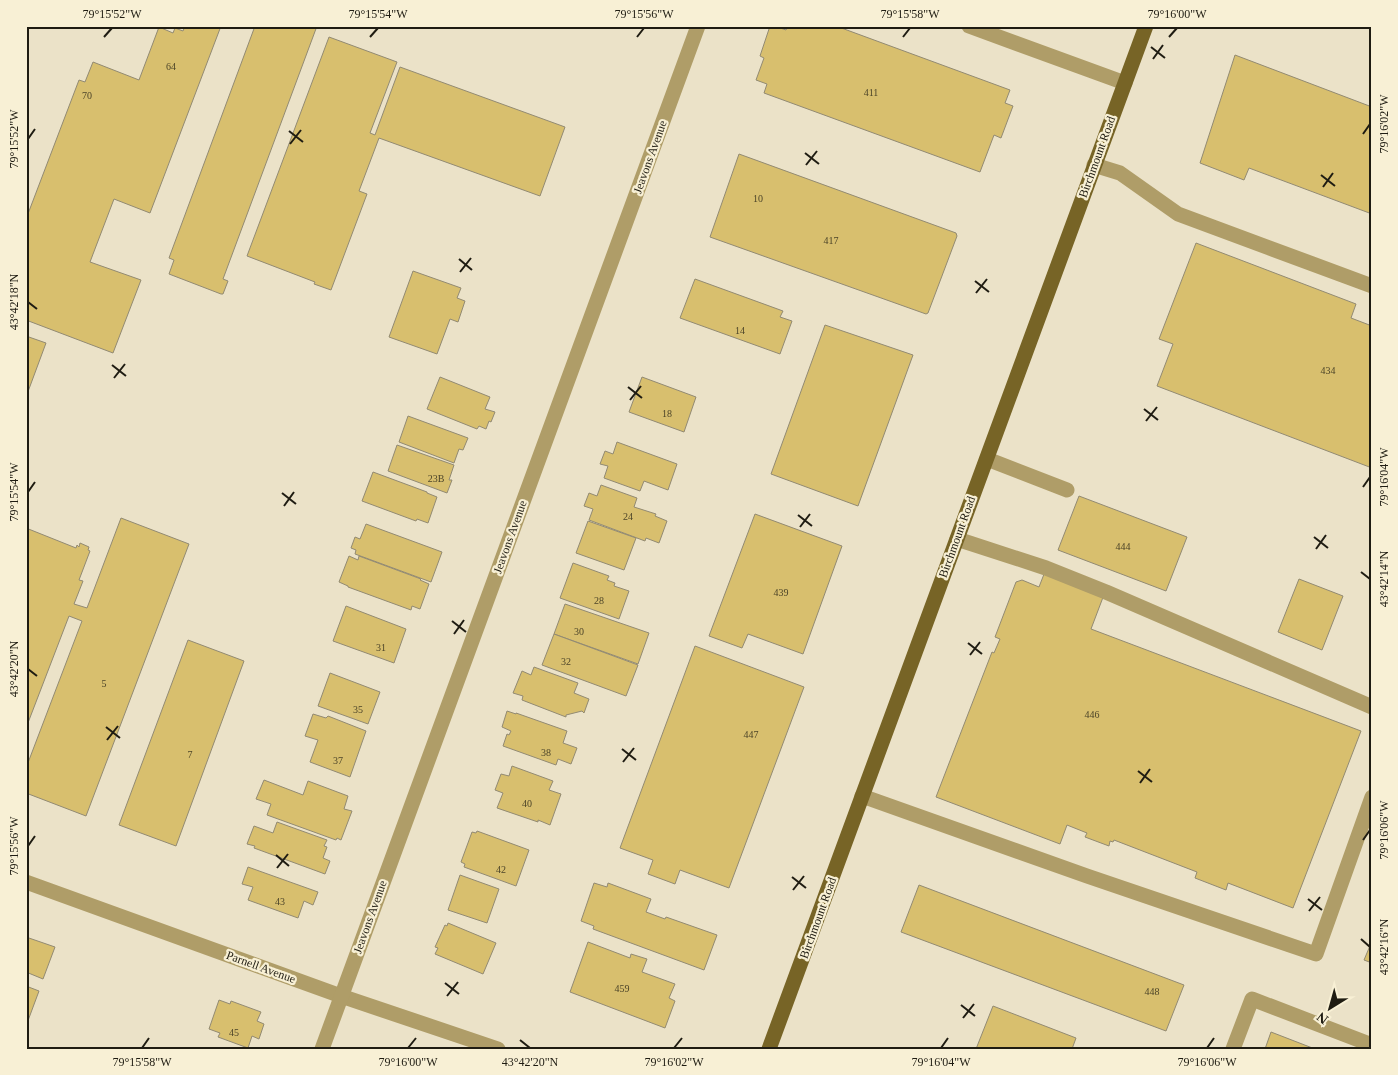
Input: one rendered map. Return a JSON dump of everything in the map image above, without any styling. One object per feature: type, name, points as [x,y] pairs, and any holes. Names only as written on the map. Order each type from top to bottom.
[{"type":"main road","name":"Birchmount Road","points":[[769,1049],[1146,26]]},
{"type":"street","name":"Jeavons Avenue","points":[[322,1049],[698,26]]},
{"type":"street","points":[[969,26],[1125,83]]},
{"type":"street","points":[[1094,165],[1120,174],[1178,214],[1372,286]]},
{"type":"street","points":[[986,459],[1066,490]]},
{"type":"street","points":[[957,539],[1046,568],[1106,592],[1372,707]]},
{"type":"street","points":[[862,796],[1086,876],[1316,954],[1372,797]]},
{"type":"street","name":"Parnell Avenue","points":[[26,882],[341,996],[498,1049]]},
{"type":"street","points":[[1233,1049],[1252,999],[1372,1045]]},
{"type":"building","points":[[185,26],[221,26],[150,213],[114,199],[90,262],[141,280],[113,353],[26,320],[26,219],[79,80],[85,82],[93,62],[139,80],[159,27],[173,33],[175,28],[183,31]]},
{"type":"building","points":[[255,26],[317,26],[223,279],[228,281],[223,294],[221,294],[169,274],[174,260],[169,258]]},
{"type":"building","points":[[770,26],[786,30],[788,26],[836,26],[1010,90],[1005,103],[1013,106],[1001,138],[994,135],[980,172],[764,93],[767,84],[756,80],[764,58],[760,56]]},
{"type":"building","points":[[329,37],[397,62],[370,133],[375,135],[400,67],[565,127],[540,196],[379,138],[359,191],[367,194],[331,290],[247,256]]},
{"type":"building","points":[[1235,55],[1372,107],[1372,214],[1249,168],[1244,180],[1200,163]]},
{"type":"building","points":[[739,154],[956,233],[957,236],[928,313],[926,314],[710,237]]},
{"type":"building","points":[[1196,243],[1356,304],[1351,318],[1372,326],[1372,468],[1157,386],[1173,344],[1159,339]]},
{"type":"building","points":[[413,271],[461,288],[457,298],[465,301],[458,322],[450,319],[437,354],[389,337]]},
{"type":"building","points":[[695,279],[783,311],[780,317],[792,321],[780,354],[680,318]]},
{"type":"building","points":[[825,325],[913,355],[858,506],[771,474]]},
{"type":"building","points":[[26,336],[46,343],[26,397]]},
{"type":"building","points":[[440,377],[490,397],[485,409],[495,412],[486,429],[479,426],[477,429],[427,409]]},
{"type":"building","points":[[642,377],[696,397],[684,432],[629,412]]},
{"type":"building","points":[[408,416],[468,438],[463,450],[459,449],[454,463],[399,442]]},
{"type":"building","points":[[617,442],[677,464],[668,490],[644,481],[640,491],[604,478],[608,466],[600,464],[605,451],[613,454]]},
{"type":"building","points":[[397,445],[454,465],[449,480],[452,480],[447,493],[388,471]]},
{"type":"building","points":[[373,472],[437,497],[428,523],[417,519],[416,521],[362,501]]},
{"type":"building","points":[[601,485],[637,498],[634,507],[656,514],[655,516],[667,521],[659,543],[646,538],[645,541],[589,520],[593,509],[584,506],[589,493],[597,496]]},
{"type":"building","points":[[1079,496],[1187,537],[1166,591],[1058,550]]},
{"type":"building","points":[[755,514],[842,546],[803,654],[748,634],[742,648],[709,636]]},
{"type":"building","points":[[121,518],[189,544],[86,816],[26,793],[26,768],[82,621],[69,616],[26,728],[26,528],[76,548],[77,545],[79,547],[80,543],[89,547],[88,550],[90,551],[79,580],[83,581],[74,604],[87,608]]},
{"type":"building","points":[[588,521],[636,538],[624,570],[576,553]]},
{"type":"building","points":[[366,524],[442,552],[431,582],[355,554],[356,550],[351,548],[355,537],[360,539]]},
{"type":"building","points":[[349,556],[358,560],[359,556],[421,579],[429,584],[420,609],[412,606],[411,610],[339,582]]},
{"type":"building","points":[[573,563],[609,576],[607,580],[615,583],[614,586],[629,591],[619,619],[560,598]]},
{"type":"building","points":[[1046,569],[1105,592],[1091,629],[1361,731],[1293,908],[1228,883],[1226,890],[1195,878],[1197,872],[1114,840],[1113,842],[1110,841],[1109,846],[1085,837],[1087,833],[1067,825],[1060,844],[936,797],[992,652],[994,653],[1000,639],[995,637],[1016,582],[1022,580],[1039,587]]},
{"type":"building","points":[[1299,579],[1343,596],[1322,650],[1278,632]]},
{"type":"building","points":[[565,604],[649,633],[638,664],[554,634]]},
{"type":"building","points":[[346,606],[406,629],[394,663],[333,641]]},
{"type":"building","points":[[554,634],[638,665],[626,696],[542,665]]},
{"type":"building","points":[[188,640],[244,661],[176,846],[119,825]]},
{"type":"building","points":[[695,646],[804,687],[729,888],[680,870],[675,884],[648,874],[653,860],[620,848]]},
{"type":"building","points":[[534,667],[578,683],[574,693],[589,699],[584,713],[582,711],[566,715],[566,717],[522,700],[523,696],[513,693],[522,671],[531,675]]},
{"type":"building","points":[[330,673],[380,692],[368,724],[318,706]]},
{"type":"building","points":[[507,711],[567,731],[563,743],[577,748],[571,764],[558,759],[556,765],[503,746],[507,734],[509,735],[511,731],[502,727]]},
{"type":"building","points":[[313,714],[326,718],[328,716],[366,731],[350,777],[310,762],[318,740],[305,736]]},
{"type":"building","points":[[512,766],[553,781],[549,790],[561,794],[550,825],[497,808],[503,793],[495,790],[501,774],[509,776]]},
{"type":"building","points":[[264,780],[303,795],[308,781],[348,796],[344,809],[352,811],[341,840],[337,838],[336,840],[267,815],[271,804],[256,799]]},
{"type":"building","points":[[277,822],[327,840],[324,846],[327,847],[323,858],[330,861],[325,874],[247,844],[254,826],[273,833]]},
{"type":"building","points":[[477,831],[529,850],[516,886],[464,867],[465,864],[461,862],[472,832],[476,833]]},
{"type":"building","points":[[248,867],[318,892],[313,905],[304,901],[298,918],[248,900],[253,887],[242,884]]},
{"type":"building","points":[[460,875],[499,889],[487,923],[448,910]]},
{"type":"building","points":[[594,883],[607,887],[608,883],[651,899],[646,912],[717,935],[704,970],[593,929],[594,926],[581,921]]},
{"type":"building","points":[[919,885],[1184,985],[1166,1031],[901,932]]},
{"type":"building","points":[[448,923],[496,943],[483,974],[435,954],[438,948],[435,947],[445,925],[447,926]]},
{"type":"building","points":[[26,937],[55,947],[43,979],[26,972]]},
{"type":"building","points":[[1372,941],[1372,963],[1364,960]]},
{"type":"building","points":[[588,942],[630,958],[631,954],[647,959],[642,972],[675,984],[669,998],[675,1001],[665,1028],[570,992]]},
{"type":"building","points":[[26,986],[39,991],[26,1026]]},
{"type":"building","points":[[219,1000],[230,1004],[231,1001],[261,1012],[257,1021],[264,1024],[259,1039],[252,1036],[248,1048],[218,1037],[220,1033],[209,1029]]},
{"type":"building","points":[[993,1006],[1076,1038],[1072,1049],[976,1049]]},
{"type":"building","points":[[1271,1032],[1315,1049],[1265,1049]]}]
